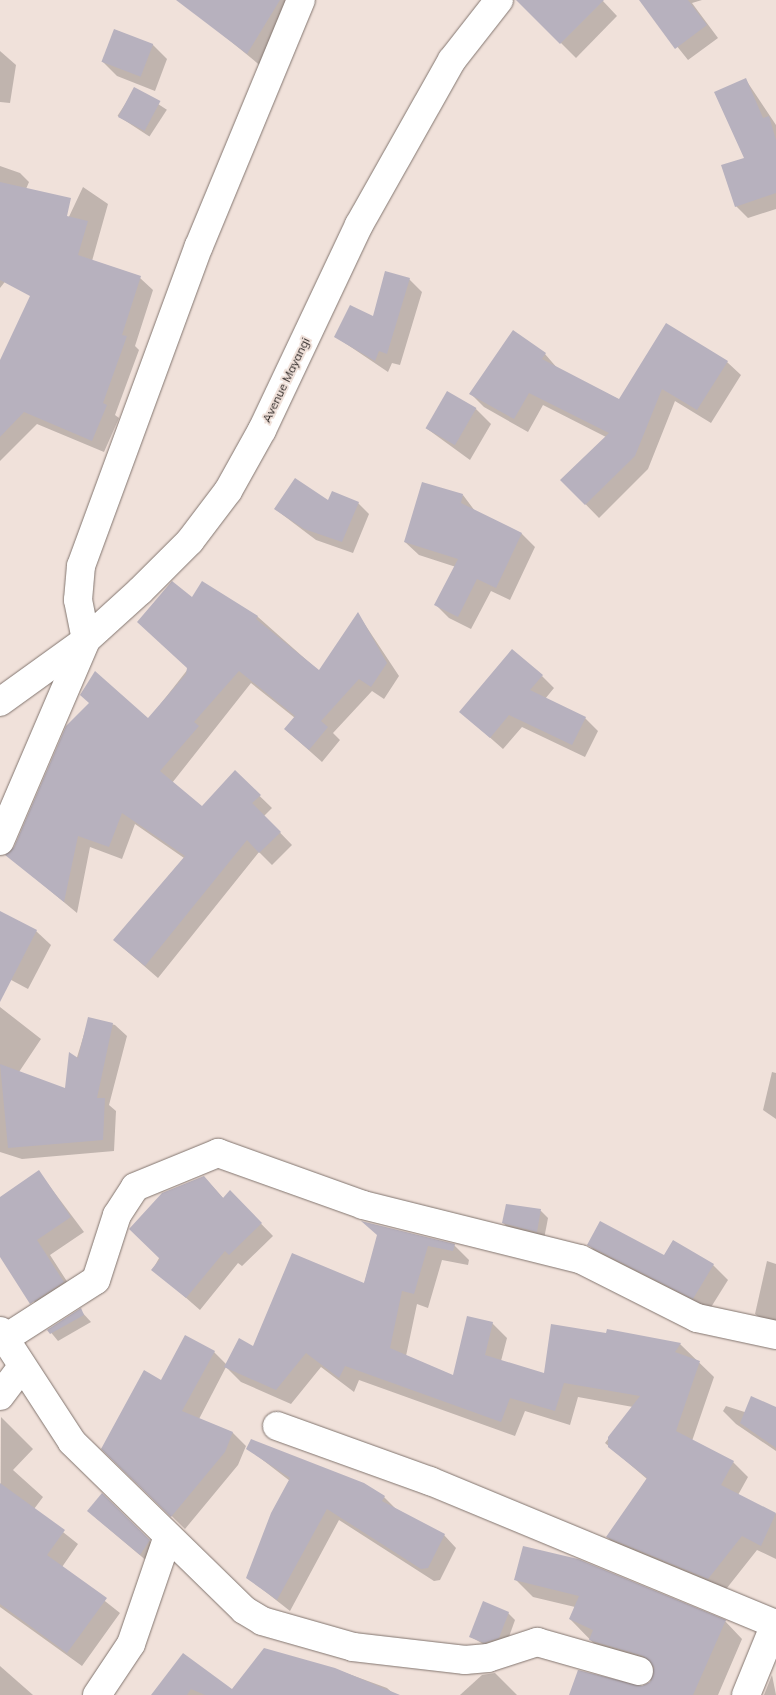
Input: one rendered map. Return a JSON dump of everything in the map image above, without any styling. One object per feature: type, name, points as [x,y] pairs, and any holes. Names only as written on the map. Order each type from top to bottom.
[{"type":"street","points":[[0,841],[86,640],[78,600],[81,566],[199,246],[301,0]]},
{"type":"street","name":"Avenue Mayangi","points":[[0,702],[86,640],[190,541],[228,491],[262,430],[360,225],[452,60],[499,0]]},
{"type":"street","points":[[639,1672],[537,1642],[488,1658],[465,1660],[353,1647],[262,1621],[244,1610],[72,1442],[2,1335],[96,1280],[118,1215],[135,1187],[218,1153],[363,1205],[580,1259],[697,1318],[776,1335]]},
{"type":"street","points":[[0,1396],[22,1367]]},
{"type":"street","points":[[278,1426],[430,1481],[776,1624],[746,1695]]},
{"type":"street","points":[[97,1695],[131,1644],[168,1536]]},
{"type":"building","points":[[176,0],[280,0],[247,54]]},
{"type":"building","points":[[516,0],[604,0],[560,44]]},
{"type":"building","points":[[639,0],[688,0],[707,25],[675,49]]},
{"type":"building","points":[[114,29],[153,44],[141,77],[101,62]]},
{"type":"building","points":[[746,78],[763,118],[769,116],[776,140],[776,193],[735,207],[721,165],[744,158],[714,92]]},
{"type":"building","points":[[134,87],[160,101],[145,131],[118,117]]},
{"type":"building","points":[[0,182],[71,198],[67,216],[88,221],[78,255],[141,276],[122,335],[127,336],[103,403],[107,405],[92,441],[24,412],[0,437],[0,360],[30,296],[0,280]]},
{"type":"building","points":[[385,271],[410,278],[387,354],[379,351],[375,361],[334,337],[350,305],[373,316]]},
{"type":"building","points":[[666,323],[728,361],[697,410],[662,389],[635,456],[585,505],[560,480],[609,433],[529,393],[514,419],[469,394],[513,330],[546,353],[542,359],[619,399]]},
{"type":"building","points":[[447,391],[476,408],[455,445],[426,428]]},
{"type":"building","points":[[295,478],[328,500],[332,491],[359,502],[342,542],[304,529],[274,509]]},
{"type":"building","points":[[422,482],[463,494],[461,503],[522,533],[496,588],[477,579],[458,617],[434,605],[458,559],[404,542]]},
{"type":"building","points":[[172,581],[192,597],[202,581],[258,616],[256,619],[319,670],[358,612],[387,663],[371,687],[359,679],[321,721],[328,727],[309,750],[284,729],[295,716],[239,671],[194,722],[199,726],[160,771],[202,806],[235,770],[261,795],[252,803],[281,832],[259,853],[247,840],[145,966],[113,940],[185,856],[122,813],[109,847],[78,836],[64,902],[5,855],[14,847],[66,726],[89,703],[80,695],[95,671],[148,718],[186,674],[187,668],[137,622]]},
{"type":"building","points":[[512,649],[543,675],[530,690],[586,717],[572,745],[509,715],[490,738],[459,712]]},
{"type":"building","points":[[0,911],[37,930],[0,1002]]},
{"type":"building","points":[[88,1017],[113,1023],[97,1098],[105,1098],[103,1140],[8,1148],[0,1064],[65,1088],[69,1052],[78,1058]]},
{"type":"building","points":[[39,1170],[71,1217],[37,1240],[64,1282],[30,1304],[0,1257],[0,1197]]},
{"type":"building","points":[[204,1176],[223,1198],[230,1190],[262,1223],[229,1255],[225,1251],[186,1298],[151,1270],[160,1259],[129,1229],[162,1193]]},
{"type":"building","points":[[506,1204],[541,1209],[537,1232],[502,1223]]},
{"type":"building","points":[[361,1221],[455,1244],[453,1251],[428,1246],[414,1294],[402,1291],[390,1348],[453,1375],[467,1316],[493,1322],[485,1355],[544,1373],[551,1324],[606,1333],[607,1329],[681,1343],[675,1352],[700,1361],[676,1431],[734,1461],[721,1485],[776,1513],[761,1546],[742,1536],[708,1579],[606,1537],[647,1478],[608,1447],[608,1437],[640,1396],[564,1383],[555,1411],[510,1398],[501,1422],[345,1366],[339,1378],[306,1353],[276,1390],[224,1367],[239,1338],[253,1346],[292,1253],[364,1283],[377,1235]]},
{"type":"building","points":[[600,1221],[664,1255],[673,1240],[714,1264],[693,1299],[587,1245]]},
{"type":"building","points":[[81,1308],[84,1315],[50,1334],[47,1330]]},
{"type":"building","points":[[185,1335],[215,1351],[182,1411],[233,1432],[225,1452],[171,1517],[101,1449],[144,1370],[161,1380]]},
{"type":"building","points":[[751,1396],[776,1407],[776,1448],[740,1423]]},
{"type":"building","points":[[251,1439],[364,1483],[385,1496],[382,1501],[445,1534],[428,1568],[421,1569],[327,1509],[277,1600],[246,1578],[271,1513],[290,1478],[246,1449]]},
{"type":"building","points":[[0,1483],[65,1530],[47,1555],[107,1598],[67,1653],[0,1604]]},
{"type":"building","points":[[102,1493],[150,1540],[140,1555],[87,1511]]},
{"type":"building","points":[[523,1546],[578,1559],[726,1620],[693,1695],[569,1695],[578,1670],[642,1686],[650,1682],[654,1667],[643,1656],[589,1640],[593,1630],[569,1619],[579,1596],[514,1580]]},
{"type":"building","points":[[483,1601],[509,1612],[499,1638],[484,1643],[469,1637]]},
{"type":"building","points":[[264,1648],[335,1668],[400,1695],[205,1695],[191,1689],[187,1695],[151,1695],[183,1653],[232,1689]]}]
